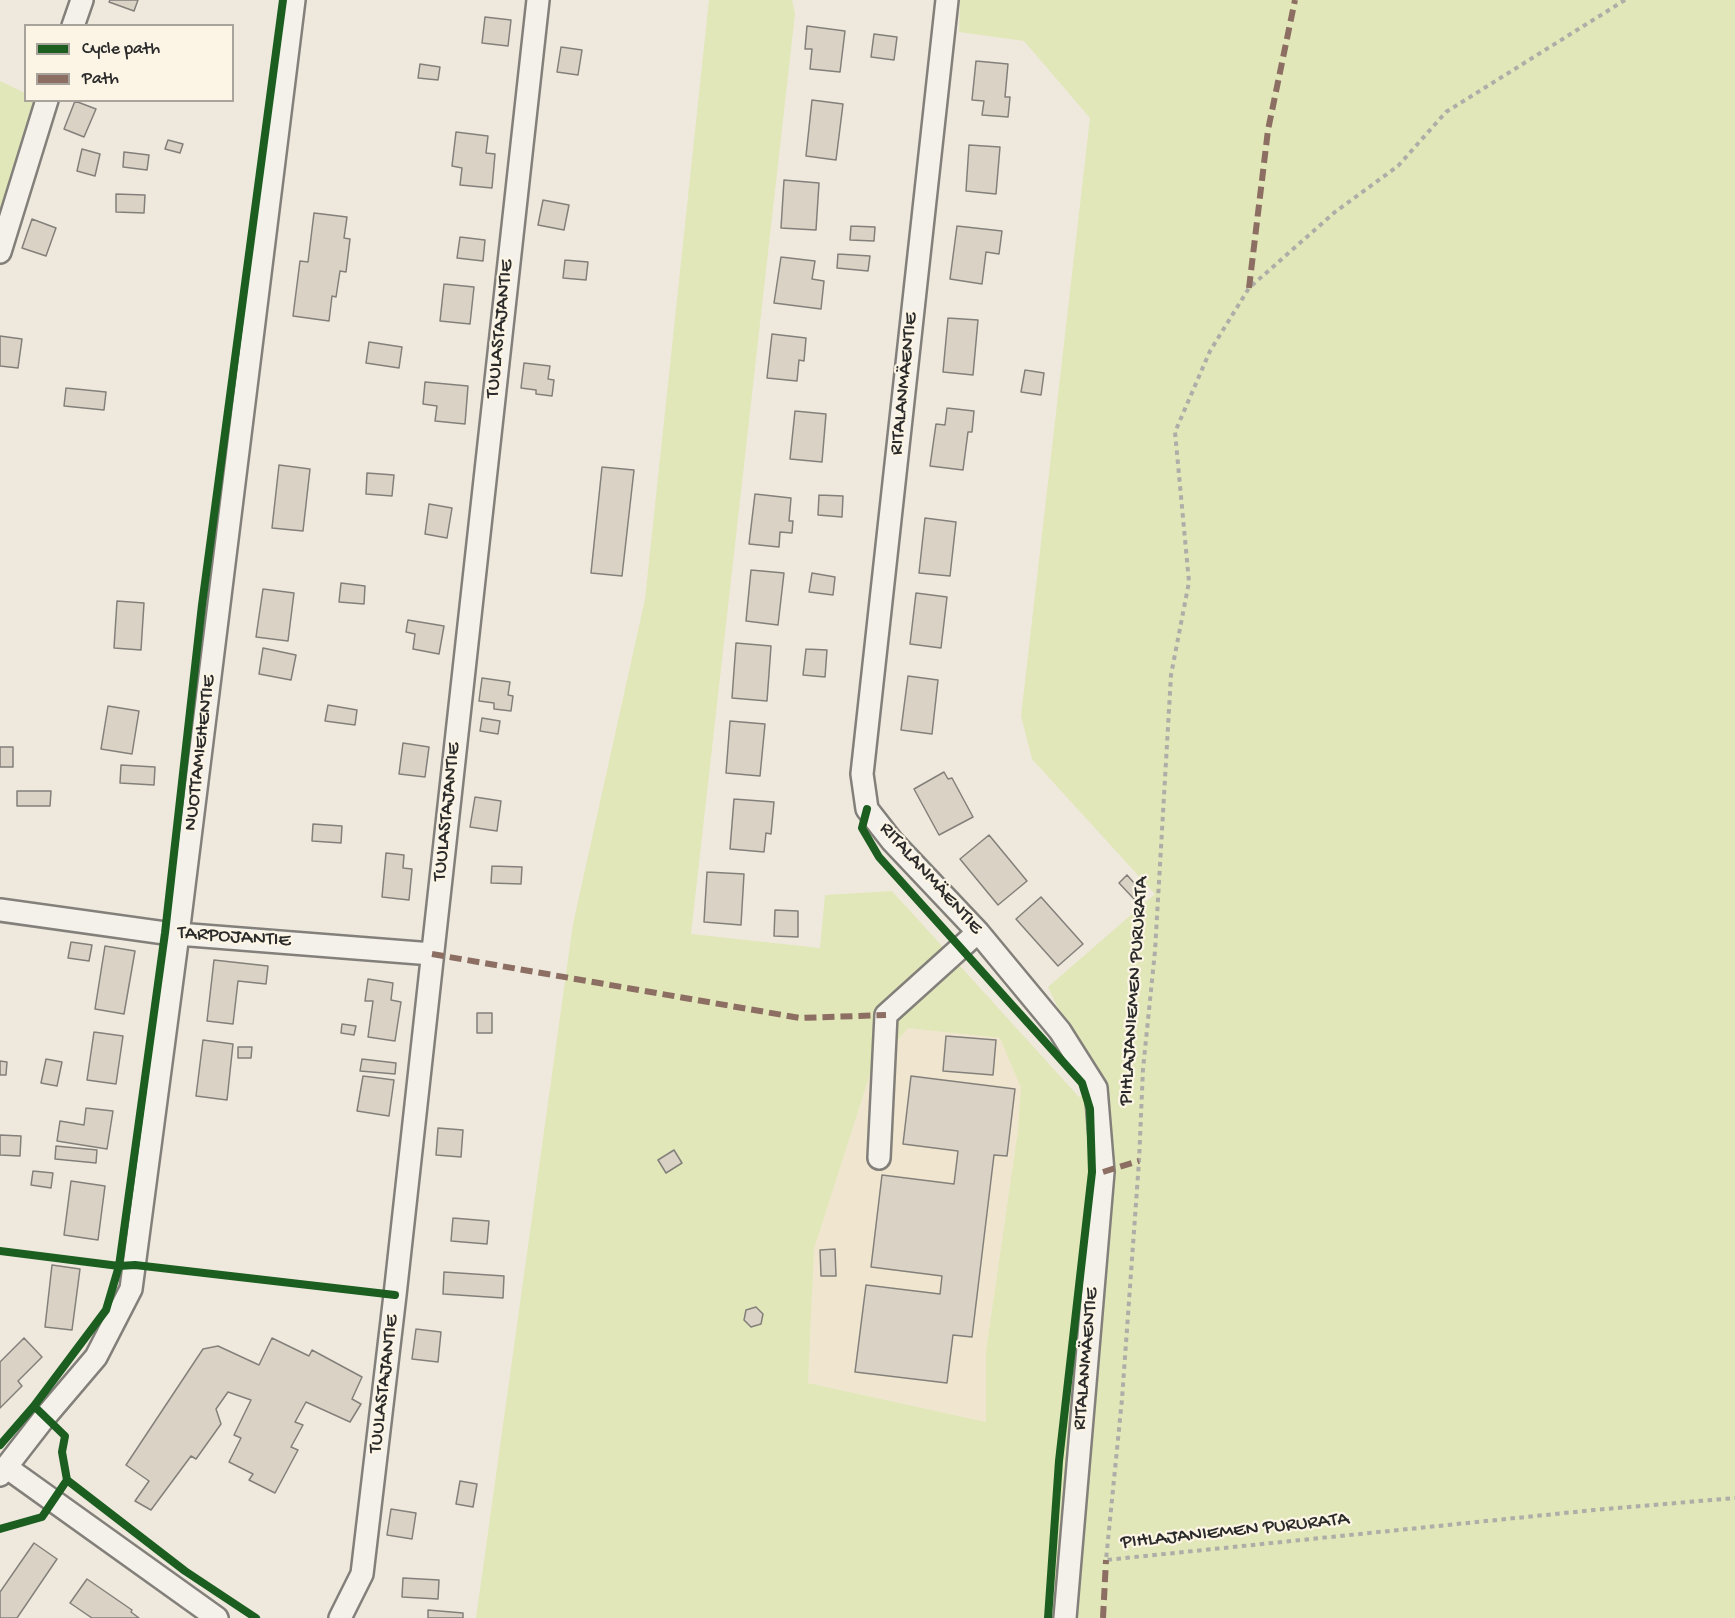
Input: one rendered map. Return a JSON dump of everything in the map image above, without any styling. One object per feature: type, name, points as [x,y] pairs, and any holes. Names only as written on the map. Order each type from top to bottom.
[{"type":"street","points":[[74,24],[82,0]]},
{"type":"street","name":"NUOTTAMIEHENTIE","points":[[3,1471],[96,1357],[131,1289],[178,934],[294,0]]},
{"type":"street","name":"TUULASTAJANTIE","points":[[340,1618],[362,1574],[397,1283],[538,0]]},
{"type":"street","name":"RITALANMÄENTIE","points":[[947,0],[862,774],[867,809],[892,841],[978,932],[1060,1031],[1096,1088],[1103,1172],[1065,1618]]},
{"type":"street","points":[[0,252],[45,102]]},
{"type":"street","name":"TARPOJANTIE","points":[[0,910],[178,934],[432,954]]},
{"type":"street","points":[[879,1158],[886,1015],[978,932]]},
{"type":"street","points":[[3,1471],[217,1618]]},
{"type":"shaded area","points":[[908,1028],[1000,1038],[1021,1088],[1018,1130],[986,1351],[987,1422],[808,1383],[814,1249],[870,1074]]},
{"type":"green space","points":[[709,0],[792,0],[795,14],[691,934],[820,948],[825,895],[892,891],[1079,1097],[1096,1088],[1048,987],[1155,894],[1032,759],[1021,716],[1090,118],[1024,41],[959,32],[960,0],[1735,0],[1735,1618],[476,1618],[573,924],[645,599]],"holes":[[[908,1028],[1000,1038],[1021,1088],[1018,1130],[986,1351],[986,1422],[808,1383],[814,1249],[870,1074]]]},
{"type":"green space","points":[[0,81],[24,93],[24,102],[40,102],[0,252]]},
{"type":"building","points":[[110,0],[138,0],[134,11],[109,2]]},
{"type":"building","points":[[485,17],[511,20],[508,46],[482,43]]},
{"type":"building","points":[[807,26],[845,31],[840,72],[810,69],[812,49],[805,49]]},
{"type":"building","points":[[874,34],[897,37],[894,60],[871,57]]},
{"type":"building","points":[[561,47],[582,50],[578,75],[557,72]]},
{"type":"building","points":[[976,61],[1008,64],[1005,97],[1010,97],[1008,117],[982,115],[984,101],[972,100]]},
{"type":"building","points":[[420,64],[440,67],[438,80],[418,78]]},
{"type":"building","points":[[812,100],[843,104],[836,160],[806,156]]},
{"type":"building","points":[[75,102],[96,109],[84,137],[64,129]]},
{"type":"building","points":[[456,132],[488,136],[486,153],[495,154],[492,188],[460,185],[462,168],[452,166]]},
{"type":"building","points":[[168,140],[183,144],[180,153],[165,149]]},
{"type":"building","points":[[969,145],[1000,147],[996,194],[966,191]]},
{"type":"building","points":[[82,149],[100,154],[95,176],[77,171]]},
{"type":"building","points":[[124,152],[149,155],[147,170],[123,167]]},
{"type":"building","points":[[784,180],[819,183],[816,230],[781,228]]},
{"type":"building","points":[[116,194],[145,195],[144,213],[116,212]]},
{"type":"building","points":[[543,200],[569,205],[564,230],[538,225]]},
{"type":"building","points":[[314,213],[347,217],[344,238],[350,239],[346,272],[340,271],[336,297],[332,296],[329,321],[293,316],[300,261],[308,262]]},
{"type":"building","points":[[32,219],[56,228],[46,256],[22,248]]},
{"type":"building","points":[[851,226],[875,227],[874,241],[850,240]]},
{"type":"building","points":[[957,226],[1002,231],[999,254],[986,252],[982,284],[950,279]]},
{"type":"building","points":[[460,237],[485,240],[483,261],[457,258]]},
{"type":"building","points":[[838,254],[870,256],[868,271],[837,268]]},
{"type":"building","points":[[781,257],[815,261],[812,279],[824,281],[821,309],[774,303]]},
{"type":"building","points":[[565,260],[588,262],[586,280],[563,278]]},
{"type":"building","points":[[444,284],[474,287],[470,324],[440,321]]},
{"type":"building","points":[[948,318],[978,320],[973,375],[943,372]]},
{"type":"building","points":[[772,334],[806,338],[804,361],[799,360],[797,381],[767,378]]},
{"type":"building","points":[[0,336],[22,339],[18,368],[0,366]]},
{"type":"building","points":[[369,342],[402,347],[399,368],[366,363]]},
{"type":"building","points":[[524,363],[550,366],[548,379],[554,380],[552,396],[536,394],[536,390],[521,388]]},
{"type":"building","points":[[1025,370],[1044,373],[1041,395],[1021,392]]},
{"type":"building","points":[[425,382],[468,386],[465,424],[435,421],[437,406],[423,404]]},
{"type":"building","points":[[66,388],[106,392],[104,410],[64,406]]},
{"type":"building","points":[[947,408],[974,411],[972,432],[968,432],[963,470],[930,466],[936,424],[945,425]]},
{"type":"building","points":[[795,411],[826,414],[822,462],[790,459]]},
{"type":"building","points":[[279,465],[310,469],[303,531],[272,528]]},
{"type":"building","points":[[602,467],[634,470],[622,576],[591,573]]},
{"type":"building","points":[[367,473],[394,475],[392,496],[366,494]]},
{"type":"building","points":[[755,494],[791,498],[789,521],[793,521],[792,533],[780,532],[779,547],[749,544]]},
{"type":"building","points":[[819,495],[843,496],[842,517],[818,515]]},
{"type":"building","points":[[429,504],[452,508],[447,538],[425,534]]},
{"type":"building","points":[[925,518],[956,522],[950,576],[919,573]]},
{"type":"building","points":[[751,570],[784,573],[778,625],[746,621]]},
{"type":"building","points":[[812,573],[835,577],[833,595],[809,592]]},
{"type":"building","points":[[341,583],[365,586],[364,604],[339,602]]},
{"type":"building","points":[[263,589],[294,593],[288,641],[256,637]]},
{"type":"building","points":[[916,593],[947,597],[941,648],[910,644]]},
{"type":"building","points":[[117,601],[144,603],[141,650],[114,648]]},
{"type":"building","points":[[408,620],[444,626],[439,654],[413,649],[415,634],[406,632]]},
{"type":"building","points":[[736,643],[771,646],[767,701],[732,698]]},
{"type":"building","points":[[263,648],[296,655],[291,680],[259,674]]},
{"type":"building","points":[[806,649],[827,650],[825,677],[803,675]]},
{"type":"building","points":[[908,676],[938,680],[932,734],[901,730]]},
{"type":"building","points":[[482,678],[510,682],[508,695],[513,696],[511,711],[494,709],[494,703],[479,701]]},
{"type":"building","points":[[328,705],[357,710],[355,725],[325,721]]},
{"type":"building","points":[[108,706],[139,711],[132,754],[101,749]]},
{"type":"building","points":[[482,718],[500,721],[498,734],[480,731]]},
{"type":"building","points":[[730,721],[765,724],[760,776],[726,773]]},
{"type":"building","points":[[403,743],[429,747],[425,777],[399,774]]},
{"type":"building","points":[[0,747],[13,747],[13,767],[0,767]]},
{"type":"building","points":[[121,765],[155,767],[154,785],[120,783]]},
{"type":"building","points":[[944,772],[948,779],[952,778],[973,817],[939,835],[914,789]]},
{"type":"building","points":[[17,791],[51,791],[50,806],[17,806]]},
{"type":"building","points":[[475,797],[501,801],[497,831],[470,827]]},
{"type":"building","points":[[734,799],[774,802],[771,834],[766,833],[764,852],[730,849]]},
{"type":"building","points":[[313,824],[342,826],[341,843],[312,841]]},
{"type":"building","points":[[989,835],[1027,881],[998,905],[960,859]]},
{"type":"building","points":[[386,853],[404,855],[403,868],[412,869],[409,900],[382,897]]},
{"type":"building","points":[[492,866],[522,867],[521,884],[491,883]]},
{"type":"building","points":[[707,872],[744,874],[741,925],[704,922]]},
{"type":"building","points":[[1127,875],[1142,892],[1134,899],[1119,883]]},
{"type":"building","points":[[1041,897],[1083,944],[1058,966],[1016,919]]},
{"type":"building","points":[[775,910],[798,911],[798,937],[774,936]]},
{"type":"building","points":[[71,942],[92,945],[89,961],[68,958]]},
{"type":"building","points":[[105,946],[135,951],[124,1014],[95,1009]]},
{"type":"building","points":[[214,960],[268,966],[266,984],[238,981],[233,1024],[207,1021]]},
{"type":"building","points":[[368,979],[393,983],[391,1000],[401,1002],[395,1041],[368,1037],[373,1001],[365,1001]]},
{"type":"building","points":[[477,1013],[492,1013],[492,1033],[477,1033]]},
{"type":"building","points":[[342,1024],[356,1026],[354,1035],[341,1033]]},
{"type":"building","points":[[94,1032],[123,1036],[116,1084],[87,1080]]},
{"type":"building","points":[[946,1036],[996,1040],[993,1075],[943,1071]]},
{"type":"building","points":[[203,1040],[233,1044],[227,1100],[196,1096]]},
{"type":"building","points":[[238,1047],[252,1047],[251,1058],[238,1058]]},
{"type":"building","points":[[46,1059],[62,1062],[57,1086],[41,1083]]},
{"type":"building","points":[[362,1059],[396,1063],[395,1074],[360,1071]]},
{"type":"building","points":[[0,1061],[7,1062],[6,1075],[0,1075]]},
{"type":"building","points":[[363,1076],[394,1080],[389,1116],[357,1111]]},
{"type":"building","points":[[911,1076],[1015,1089],[1007,1156],[994,1155],[972,1337],[953,1335],[947,1383],[855,1372],[866,1285],[940,1294],[942,1276],[871,1267],[882,1175],[954,1184],[958,1151],[903,1144]]},
{"type":"building","points":[[86,1108],[113,1111],[107,1149],[57,1141],[60,1121],[84,1125]]},
{"type":"building","points":[[438,1128],[463,1130],[461,1157],[436,1155]]},
{"type":"building","points":[[0,1135],[21,1136],[20,1156],[0,1155]]},
{"type":"building","points":[[56,1146],[97,1150],[96,1163],[55,1159]]},
{"type":"building","points":[[674,1150],[682,1163],[666,1173],[658,1160]]},
{"type":"building","points":[[33,1171],[53,1173],[51,1188],[31,1185]]},
{"type":"building","points":[[71,1181],[105,1186],[98,1240],[64,1235]]},
{"type":"building","points":[[453,1218],[489,1221],[487,1244],[451,1241]]},
{"type":"building","points":[[835,1249],[836,1276],[821,1276],[820,1250]]},
{"type":"building","points":[[52,1265],[80,1269],[72,1330],[45,1327]]},
{"type":"building","points":[[444,1272],[504,1276],[503,1298],[443,1294]]},
{"type":"building","points":[[756,1307],[763,1314],[761,1324],[751,1327],[744,1320],[746,1310]]},
{"type":"building","points":[[416,1329],[441,1332],[438,1362],[412,1359]]},
{"type":"building","points":[[24,1338],[42,1357],[18,1381],[22,1386],[0,1408],[0,1362]]},
{"type":"building","points":[[272,1338],[309,1356],[312,1350],[362,1377],[352,1399],[361,1404],[350,1422],[306,1402],[295,1422],[303,1425],[291,1447],[298,1450],[275,1493],[249,1480],[253,1474],[229,1462],[241,1438],[234,1435],[251,1400],[228,1392],[216,1409],[221,1424],[196,1459],[191,1456],[151,1510],[135,1501],[149,1481],[126,1465],[203,1349],[218,1346],[259,1365]]},
{"type":"building","points":[[460,1481],[477,1484],[473,1507],[456,1504]]},
{"type":"building","points":[[391,1509],[416,1513],[412,1539],[387,1535]]},
{"type":"building","points":[[34,1543],[57,1559],[17,1618],[0,1618],[0,1592]]},
{"type":"building","points":[[403,1578],[439,1580],[438,1599],[402,1597]]},
{"type":"building","points":[[87,1579],[132,1610],[131,1612],[139,1618],[92,1618],[70,1603]]},
{"type":"building","points":[[428,1610],[463,1613],[463,1618],[428,1618]]},
{"type":"marked path","points":[[1249,288],[1268,130],[1295,0]]},
{"type":"marked path","points":[[432,954],[800,1018],[886,1015]]},
{"type":"marked path","points":[[1103,1172],[1139,1161]]},
{"type":"marked path","points":[[1103,1618],[1106,1560]]},
{"type":"cycle path","points":[[34,1406],[106,1310],[119,1266],[165,933],[202,605],[283,0]]},
{"type":"cycle path","points":[[867,809],[862,828],[879,857],[1082,1083],[1090,1109],[1092,1172],[1059,1461],[1048,1618]]},
{"type":"cycle path","points":[[0,1251],[395,1295]]},
{"type":"cycle path","points":[[0,1445],[34,1406],[65,1436],[62,1452],[67,1480],[185,1571],[256,1618]]},
{"type":"cycle path","points":[[0,1529],[42,1517],[67,1480]]}]
